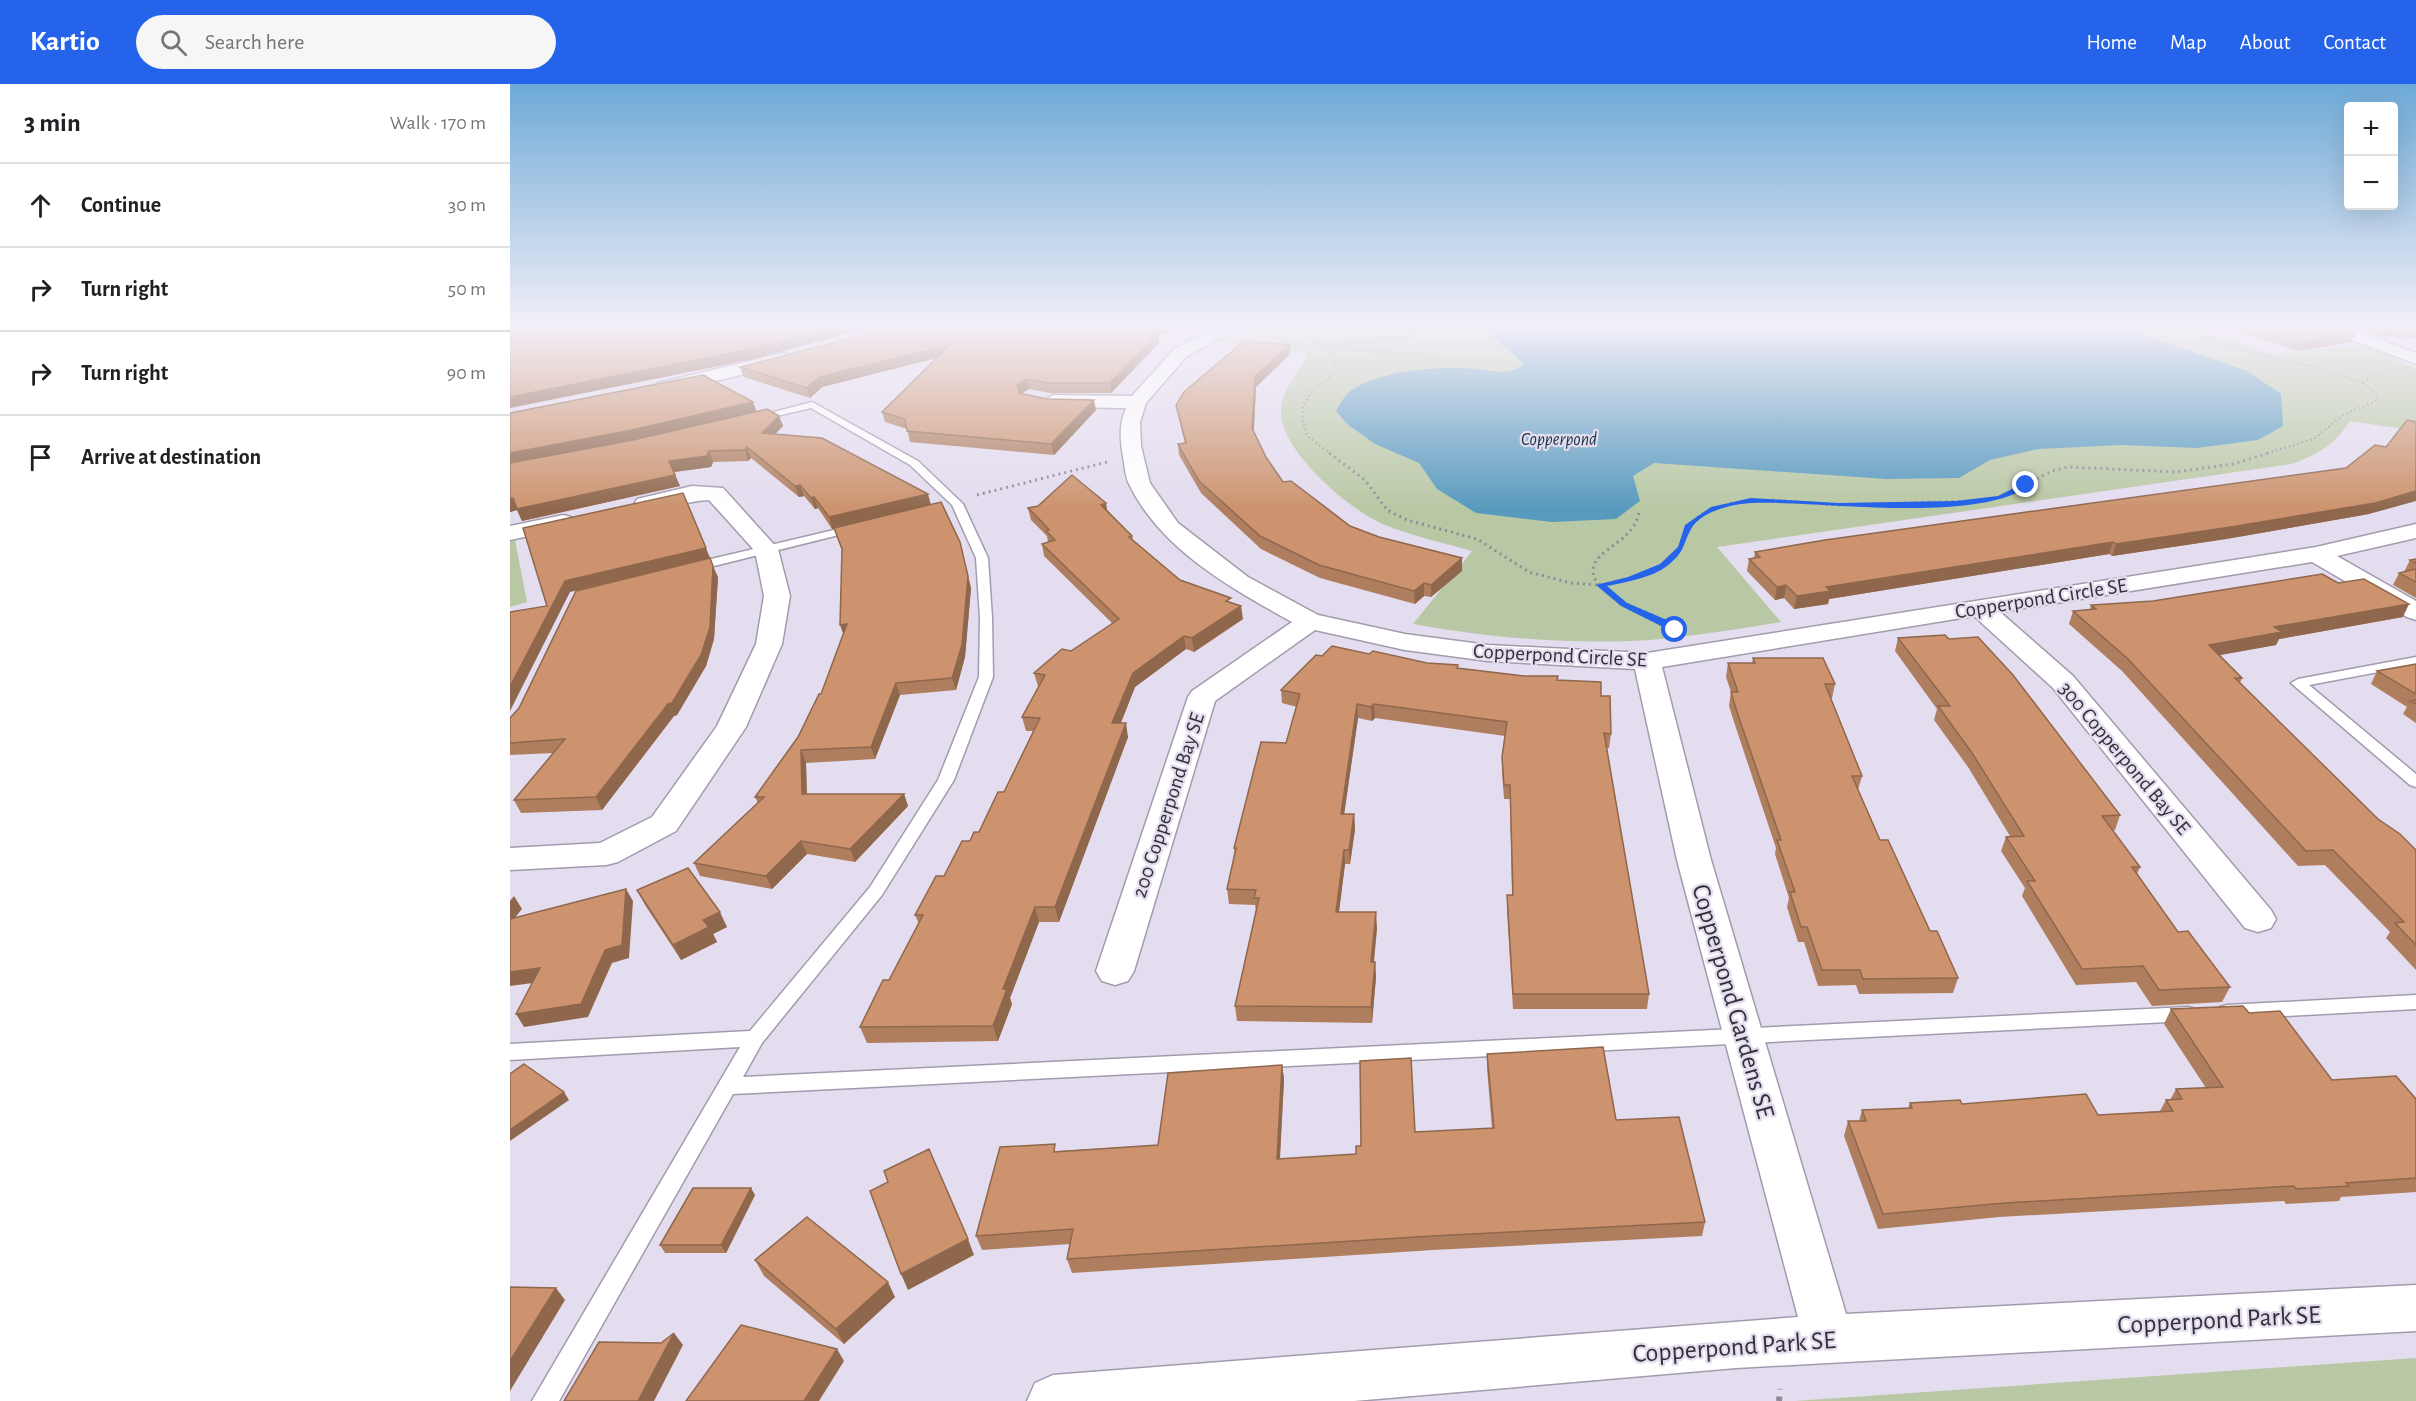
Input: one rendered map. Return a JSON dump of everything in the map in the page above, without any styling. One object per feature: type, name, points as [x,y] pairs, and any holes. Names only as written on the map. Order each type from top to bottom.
[{"type":"street","points":[[1040,399],[1137,402],[1151,386]]},
{"type":"street","name":"Copperpond Circle SE","points":[[1137,402],[1130,422],[1139,483],[1170,528],[1239,582],[1310,621],[1405,642],[1488,653],[1647,661],[2316,554],[2416,531]]},
{"type":"street","points":[[510,859],[606,854],[664,824],[731,727],[769,644],[777,596],[766,549],[715,493],[692,494],[624,509]]},
{"type":"street","points":[[510,533],[589,516]]},
{"type":"street","points":[[2316,554],[2416,612]]},
{"type":"street","name":"300 Copperpond Bay SE","points":[[1980,608],[2063,682],[2258,919]]},
{"type":"street","name":"200 Copperpond Bay SE","points":[[1115,971],[1202,697],[1310,621]]},
{"type":"street","name":"Copperpond Gardens SE","points":[[1647,661],[1694,860],[1829,1339]]},
{"type":"street","name":"Copperpond Park SE","points":[[1053,1401],[1725,1345],[2416,1308]]},
{"type":"lane","points":[[545,1401],[755,1038],[876,891],[946,780],[986,677],[986,618],[982,558],[951,506],[914,463],[812,405],[742,421]]},
{"type":"lane","points":[[676,572],[870,525]]},
{"type":"lane","points":[[2416,661],[2298,683],[2416,782]]},
{"type":"lane","points":[[729,1086],[2416,1002]]},
{"type":"lane","points":[[510,1052],[755,1038]]},
{"type":"path","points":[[1321,386],[1305,401],[1302,414],[1304,429],[1314,444],[1365,480],[1387,510],[1407,520],[1476,539],[1537,575],[1564,582],[1600,585],[1630,579],[1663,566],[1680,550],[1685,531],[1693,521],[1711,509],[1732,502],[1778,501],[1839,505],[1956,503],[2002,497],[2052,471],[2068,467],[2176,472],[2209,469],[2302,444],[2319,436],[2343,415],[2378,400],[2372,389],[2367,386]]},
{"type":"path","points":[[951,506],[966,498],[1134,457]]},
{"type":"path","points":[[1639,513],[1634,532],[1605,550],[1594,561],[1594,576],[1600,585],[1624,604],[1670,626],[1679,636]]},
{"type":"path","points":[[1779,1401],[1780,1389]]},
{"type":"green space","points":[[1288,386],[2416,386],[2416,431],[2350,421],[2332,443],[2292,464],[1717,547],[1781,622],[1650,640],[1590,642],[1501,637],[1413,624],[1472,551],[1385,525],[1352,506],[1316,474],[1300,456],[1288,437],[1282,419],[1284,396]]},
{"type":"green space","points":[[515,540],[527,602],[510,607],[510,541]]},
{"type":"green space","points":[[2416,1358],[2416,1401],[1795,1401]]},
{"type":"water","name":"Copperpond","points":[[1359,386],[2270,386],[2281,394],[2283,426],[2258,440],[2196,448],[2121,445],[2039,449],[1990,460],[1959,478],[1886,479],[1654,463],[1633,476],[1640,501],[1616,519],[1552,522],[1476,513],[1437,489],[1419,463],[1375,444],[1347,424],[1336,411],[1349,392]]},
{"type":"building","points":[[510,386],[563,386],[510,397]]},
{"type":"building","points":[[645,386],[724,386],[753,402],[632,430],[510,453],[510,413]]},
{"type":"building","points":[[908,386],[1017,386],[1019,393],[1047,399],[1094,400],[1051,444],[907,431],[905,419],[882,412]]},
{"type":"building","points":[[1191,386],[1254,386],[1252,428],[1266,457],[1283,482],[1291,481],[1350,526],[1379,537],[1462,558],[1431,585],[1424,583],[1414,591],[1319,565],[1260,536],[1199,481],[1178,444],[1186,443],[1176,405]]},
{"type":"building","points":[[767,409],[779,416],[762,433],[822,438],[928,494],[829,517],[814,497],[811,498],[800,485],[795,486],[747,447],[745,450],[709,451],[707,456],[669,461],[675,475],[517,509],[513,498],[510,499],[510,463],[633,440]]},
{"type":"building","points":[[2407,420],[2416,422],[2416,491],[2375,503],[2231,527],[2116,544],[2113,542],[1826,587],[1831,591],[1797,596],[1786,585],[1777,587],[1749,559],[1760,557],[1755,552],[1825,540],[2346,468],[2375,445],[2386,447]]},
{"type":"building","points":[[1072,475],[1106,503],[1101,505],[1132,536],[1129,537],[1180,580],[1231,598],[1226,601],[1241,606],[1192,638],[1184,636],[1133,673],[1112,723],[1126,723],[1055,907],[1035,907],[1003,989],[1007,989],[993,1026],[860,1027],[883,980],[889,980],[923,915],[915,915],[936,876],[944,876],[962,841],[970,841],[974,832],[979,832],[998,792],[1004,792],[1040,718],[1022,717],[1045,675],[1034,673],[1062,649],[1071,651],[1119,619],[1042,544],[1055,540],[1046,531],[1049,530],[1044,524],[1028,508],[1038,506]]},
{"type":"building","points":[[683,493],[706,548],[565,581],[510,687],[510,612],[547,606],[523,528]]},
{"type":"building","points":[[941,502],[960,542],[968,576],[962,645],[952,678],[896,683],[871,747],[801,750],[802,794],[904,794],[850,849],[801,841],[766,876],[694,863],[764,797],[755,797],[798,737],[821,694],[847,624],[840,625],[842,549],[834,528]]},
{"type":"building","points":[[710,558],[713,566],[710,627],[701,655],[672,703],[668,704],[596,797],[514,800],[565,739],[510,743],[510,718],[519,708],[576,591]]},
{"type":"building","points":[[2416,569],[2416,582],[2399,573]]},
{"type":"building","points":[[2322,574],[2338,583],[2364,579],[2409,604],[2274,627],[2282,632],[2209,645],[2242,678],[2235,678],[2378,819],[2400,834],[2416,850],[2416,945],[2395,923],[2404,922],[2333,850],[2306,851],[2127,658],[2073,611],[2096,609],[2091,605],[2153,601]]},
{"type":"building","points":[[1945,635],[1949,639],[1978,637],[2013,675],[2120,815],[2102,816],[2140,867],[2132,867],[2178,932],[2188,931],[2230,987],[2159,990],[2143,966],[2082,969],[2027,881],[2035,881],[2006,837],[2024,836],[1972,753],[1938,706],[1950,706],[1898,638]]},
{"type":"building","points":[[1332,646],[1369,654],[1373,651],[1427,663],[1458,665],[1457,668],[1524,676],[1558,676],[1557,680],[1601,682],[1601,696],[1610,696],[1611,734],[1604,733],[1649,994],[1513,994],[1507,895],[1513,895],[1510,785],[1504,785],[1502,757],[1507,722],[1374,704],[1371,707],[1357,704],[1341,814],[1354,814],[1349,850],[1344,850],[1336,912],[1376,912],[1371,962],[1375,962],[1371,1007],[1235,1006],[1259,898],[1254,898],[1256,890],[1227,889],[1236,848],[1234,848],[1261,742],[1286,743],[1300,694],[1281,690],[1316,655],[1322,656]]},
{"type":"building","points":[[1753,658],[1823,658],[1835,684],[1825,684],[1862,776],[1852,776],[1880,840],[1888,840],[1930,931],[1937,931],[1958,978],[1863,979],[1860,970],[1822,970],[1807,927],[1801,927],[1790,892],[1795,892],[1777,840],[1781,840],[1731,692],[1738,692],[1728,663],[1755,663]]},
{"type":"building","points":[[2416,664],[2416,694],[2377,671]]},
{"type":"building","points":[[688,868],[720,912],[703,920],[709,927],[673,945],[637,890]]},
{"type":"building","points":[[626,889],[622,945],[605,950],[581,1004],[516,1014],[540,968],[510,972],[510,919]]},
{"type":"building","points":[[2243,1006],[2249,1013],[2280,1011],[2332,1080],[2396,1076],[2416,1099],[2416,1178],[2346,1183],[2349,1186],[2296,1189],[2294,1186],[2005,1203],[1883,1214],[1848,1121],[1866,1121],[1862,1110],[1912,1108],[1910,1103],[1960,1100],[1962,1104],[2086,1094],[2098,1115],[2173,1111],[2166,1100],[2182,1099],[2176,1089],[2223,1087],[2171,1009]]},
{"type":"building","points":[[1603,1047],[1616,1120],[1679,1117],[1705,1222],[1432,1236],[1067,1259],[1073,1229],[976,1236],[1000,1147],[1055,1144],[1054,1152],[1158,1145],[1168,1073],[1282,1065],[1277,1159],[1356,1154],[1356,1146],[1361,1146],[1360,1061],[1411,1058],[1415,1132],[1494,1128],[1487,1054]]},
{"type":"building","points":[[524,1064],[564,1092],[510,1130],[510,1074]]},
{"type":"building","points":[[929,1149],[968,1239],[901,1274],[870,1191],[888,1182],[884,1171]]},
{"type":"building","points":[[693,1188],[751,1188],[721,1245],[660,1245]]},
{"type":"building","points":[[807,1217],[888,1282],[836,1329],[755,1260]]},
{"type":"building","points":[[510,1287],[556,1288],[510,1361]]},
{"type":"building","points":[[741,1325],[837,1349],[804,1401],[686,1401]]},
{"type":"building","points":[[674,1333],[638,1401],[564,1401],[599,1342],[661,1343]]},
{"type":"route","points":[[1675,630],[1664,622],[1624,604],[1600,585],[1630,579],[1663,566],[1681,548],[1685,531],[1693,521],[1711,509],[1732,502],[1751,501],[1839,505],[1956,503],[2000,498],[2026,485]]}]
